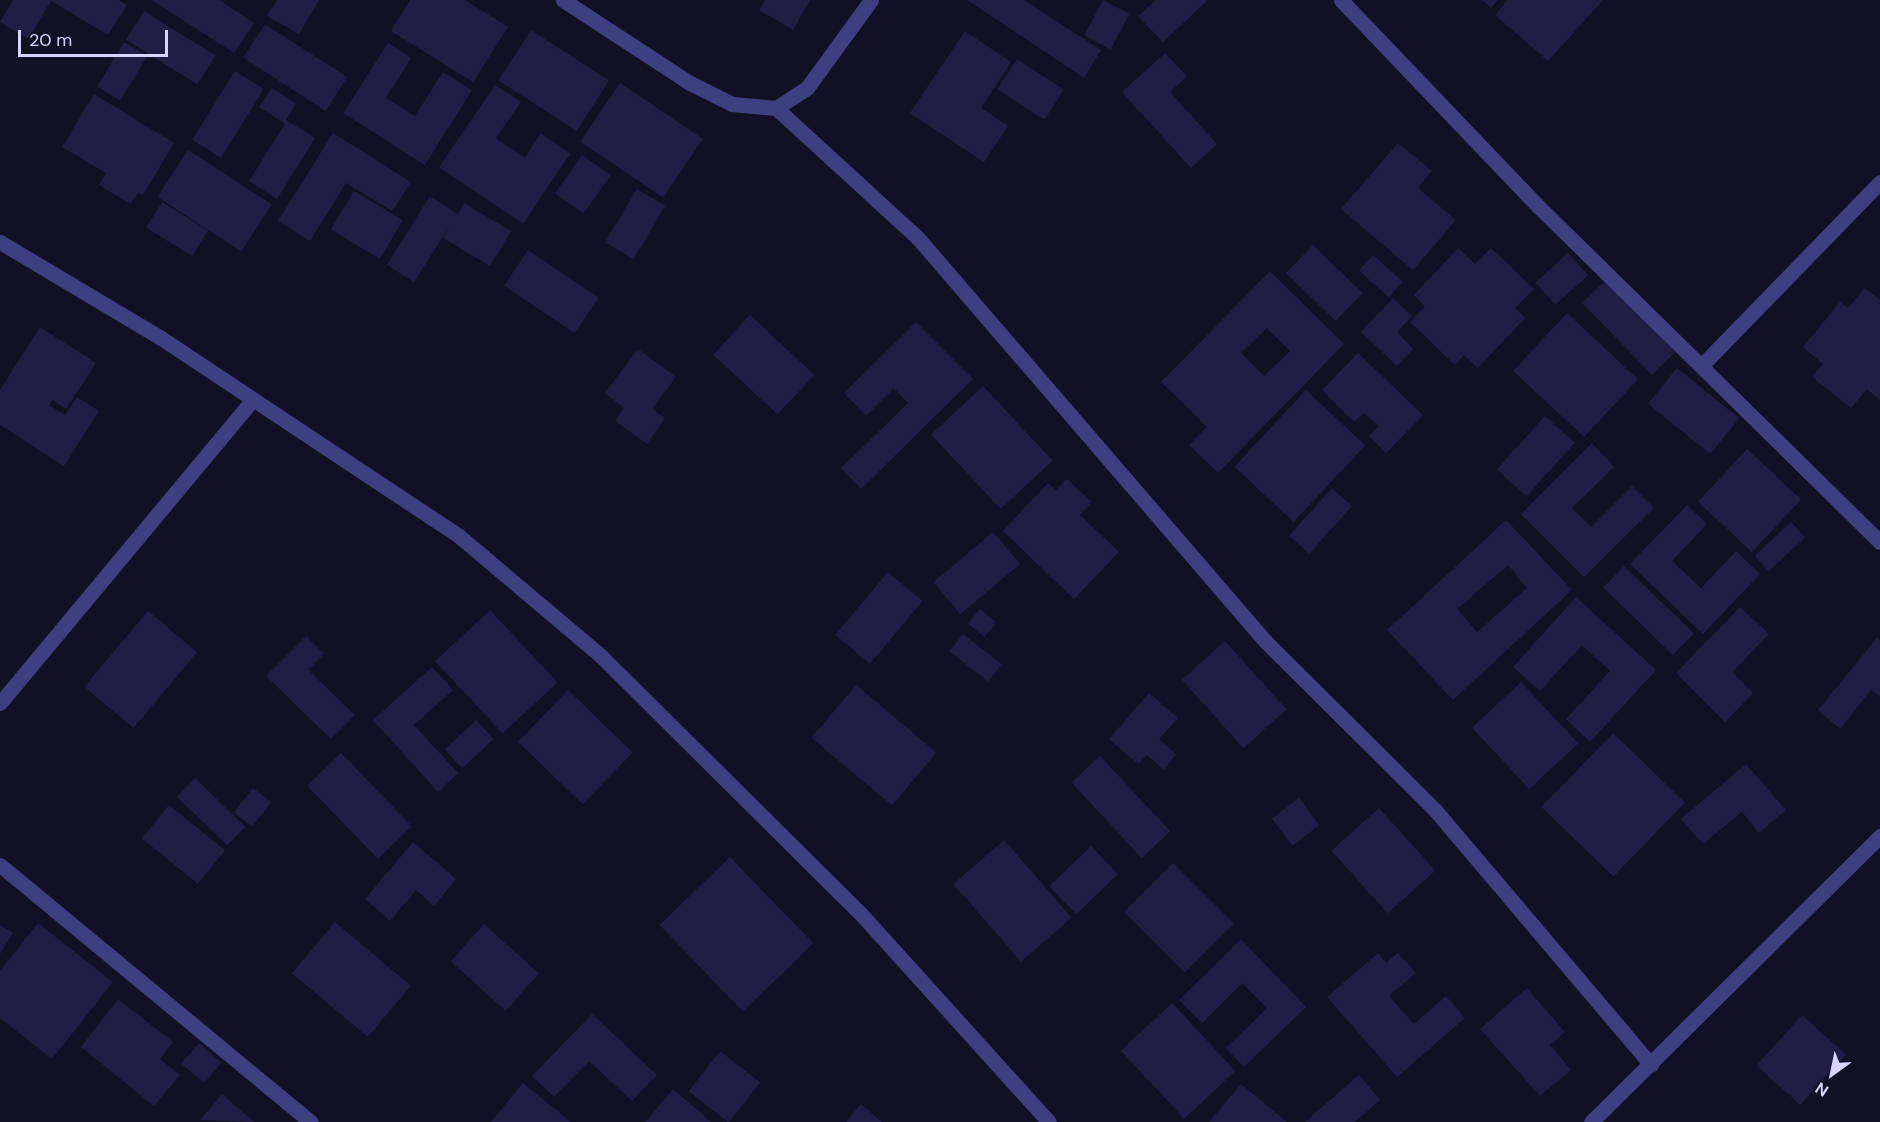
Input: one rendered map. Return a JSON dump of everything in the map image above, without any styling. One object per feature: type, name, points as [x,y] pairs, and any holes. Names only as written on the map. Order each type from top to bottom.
[{"type":"street","points":[[563,0],[700,88],[732,104],[776,108],[917,237],[1266,642],[1435,810],[1651,1065]]},
{"type":"street","points":[[776,108],[807,88],[871,0]]},
{"type":"street","points":[[1341,0],[1539,207],[1703,364],[1880,542]]},
{"type":"street","points":[[1703,364],[1880,182]]},
{"type":"street","points":[[0,242],[161,338],[252,401],[459,536],[601,656],[861,914],[1049,1122]]},
{"type":"street","points":[[0,703],[252,401]]},
{"type":"street","points":[[1591,1122],[1880,836]]},
{"type":"street","points":[[0,865],[311,1122]]},
{"type":"building","points":[[13,0],[119,0],[127,5],[108,35],[51,1],[28,39],[0,22]]},
{"type":"building","points":[[152,0],[219,0],[254,23],[234,53]]},
{"type":"building","points":[[277,0],[319,0],[299,34],[267,16]]},
{"type":"building","points":[[410,0],[465,0],[508,27],[473,82],[391,31]]},
{"type":"building","points":[[765,0],[810,0],[793,30],[759,10]]},
{"type":"building","points":[[967,0],[1024,0],[1101,50],[1084,78]]},
{"type":"building","points":[[1103,0],[1129,14],[1111,49],[1084,35]]},
{"type":"building","points":[[1156,0],[1208,0],[1163,42],[1138,16]]},
{"type":"building","points":[[1482,0],[1498,0],[1491,8]]},
{"type":"building","points":[[1508,0],[1603,0],[1548,61],[1495,15]]},
{"type":"building","points":[[144,11],[215,56],[197,84],[126,40]]},
{"type":"building","points":[[265,24],[347,77],[325,111],[243,58]]},
{"type":"building","points":[[531,30],[609,81],[576,131],[498,80]]},
{"type":"building","points":[[965,31],[1011,62],[981,108],[1008,126],[984,162],[910,113]]},
{"type":"building","points":[[124,42],[147,56],[120,100],[97,87]]},
{"type":"building","points":[[388,43],[411,58],[386,98],[415,116],[443,72],[472,90],[425,165],[343,113]]},
{"type":"building","points":[[1165,53],[1187,76],[1170,92],[1217,144],[1191,168],[1122,92]]},
{"type":"building","points":[[1017,59],[1064,89],[1044,120],[997,89]]},
{"type":"building","points":[[235,71],[264,89],[221,158],[192,140]]},
{"type":"building","points":[[620,83],[703,139],[663,198],[580,142]]},
{"type":"building","points":[[495,85],[521,102],[496,138],[525,158],[541,133],[570,154],[523,224],[439,167]]},
{"type":"building","points":[[272,88],[296,104],[286,120],[315,138],[277,199],[249,181],[285,124],[259,107]]},
{"type":"building","points":[[94,94],[174,143],[143,195],[138,193],[130,204],[99,185],[106,173],[62,147]]},
{"type":"building","points":[[333,133],[411,182],[392,211],[346,183],[310,241],[278,221]]},
{"type":"building","points":[[1398,143],[1432,171],[1418,188],[1456,220],[1413,270],[1341,209]]},
{"type":"building","points":[[188,150],[272,204],[241,251],[158,197]]},
{"type":"building","points":[[582,155],[611,175],[584,214],[555,194]]},
{"type":"building","points":[[637,189],[665,206],[633,259],[605,242]]},
{"type":"building","points":[[354,191],[403,220],[380,259],[331,230]]},
{"type":"building","points":[[430,196],[458,214],[464,203],[511,231],[490,266],[443,238],[451,224],[414,282],[387,265]]},
{"type":"building","points":[[162,202],[208,231],[192,256],[146,227]]},
{"type":"building","points":[[1313,245],[1363,293],[1336,321],[1286,273]]},
{"type":"building","points":[[1458,248],[1475,264],[1491,248],[1534,289],[1515,308],[1525,318],[1478,368],[1464,355],[1455,365],[1410,322],[1425,306],[1414,295]]},
{"type":"building","points":[[528,250],[598,298],[574,333],[504,286]]},
{"type":"building","points":[[1568,253],[1588,275],[1555,305],[1535,282]]},
{"type":"building","points":[[1373,255],[1403,282],[1389,297],[1359,271]]},
{"type":"building","points":[[1270,271],[1344,344],[1218,473],[1189,445],[1207,427],[1161,382]],"holes":[[[1267,328],[1290,351],[1264,376],[1241,353]]]},
{"type":"building","points":[[1606,280],[1675,352],[1652,375],[1582,303]]},
{"type":"building","points":[[1865,288],[1880,300],[1880,400],[1867,389],[1851,408],[1812,377],[1823,364],[1803,347],[1840,302],[1848,308]]},
{"type":"building","points":[[1393,298],[1412,316],[1397,332],[1413,349],[1397,366],[1361,332]]},
{"type":"building","points":[[1567,313],[1638,379],[1584,437],[1513,371]]},
{"type":"building","points":[[750,315],[814,375],[778,415],[713,354]]},
{"type":"building","points":[[916,322],[973,379],[861,489],[841,468],[908,403],[894,388],[866,416],[844,393]]},
{"type":"building","points":[[40,327],[96,363],[66,409],[53,400],[49,405],[65,415],[77,397],[99,411],[64,466],[0,425],[0,390]]},
{"type":"building","points":[[638,349],[676,377],[652,409],[665,418],[647,444],[615,421],[624,408],[605,393]]},
{"type":"building","points":[[1358,353],[1423,415],[1386,453],[1369,436],[1379,426],[1364,413],[1354,422],[1322,390]]},
{"type":"building","points":[[1677,368],[1739,418],[1710,454],[1648,404]]},
{"type":"building","points":[[983,386],[1053,461],[1001,509],[931,434]]},
{"type":"building","points":[[1306,390],[1365,445],[1294,522],[1234,467]]},
{"type":"building","points":[[1545,416],[1575,443],[1527,496],[1497,470]]},
{"type":"building","points":[[1592,443],[1614,467],[1572,508],[1591,527],[1632,486],[1654,508],[1584,577],[1521,514]]},
{"type":"building","points":[[1747,449],[1801,499],[1752,552],[1698,502]]},
{"type":"building","points":[[1067,479],[1092,502],[1080,515],[1119,552],[1074,599],[1003,531],[1048,483],[1056,490]]},
{"type":"building","points":[[1332,488],[1352,506],[1309,554],[1289,536]]},
{"type":"building","points":[[1687,505],[1707,524],[1672,561],[1701,588],[1736,551],[1760,574],[1703,634],[1630,564]]},
{"type":"building","points":[[1506,520],[1572,590],[1453,700],[1387,630]],"holes":[[[1508,565],[1527,588],[1477,632],[1457,609]]]},
{"type":"building","points":[[1791,522],[1805,537],[1769,571],[1754,556]]},
{"type":"building","points":[[993,532],[1020,564],[960,614],[933,582]]},
{"type":"building","points":[[1624,566],[1694,633],[1673,655],[1603,588]]},
{"type":"building","points":[[888,572],[922,601],[870,664],[835,635]]},
{"type":"building","points":[[1576,597],[1656,670],[1590,742],[1566,719],[1610,671],[1582,645],[1540,691],[1513,667]]},
{"type":"building","points":[[1740,607],[1769,634],[1732,672],[1753,693],[1725,722],[1676,673]]},
{"type":"building","points":[[980,609],[996,622],[984,637],[968,624]]},
{"type":"building","points":[[490,610],[558,682],[503,734],[435,661]]},
{"type":"building","points":[[148,611],[197,652],[133,728],[84,687]]},
{"type":"building","points":[[963,634],[1002,664],[988,682],[949,651]]},
{"type":"building","points":[[306,636],[324,654],[308,670],[355,715],[331,739],[266,676]]},
{"type":"building","points":[[1877,638],[1880,641],[1880,697],[1871,690],[1840,729],[1818,710]]},
{"type":"building","points":[[1225,641],[1287,709],[1243,748],[1182,680]]},
{"type":"building","points":[[432,667],[453,690],[414,725],[458,773],[438,792],[373,720]]},
{"type":"building","points":[[1521,682],[1578,743],[1529,789],[1472,728]]},
{"type":"building","points":[[856,685],[936,752],[892,805],[812,738]]},
{"type":"building","points":[[568,690],[633,753],[583,804],[518,742]]},
{"type":"building","points":[[1149,693],[1178,718],[1159,739],[1176,754],[1164,770],[1147,755],[1138,764],[1109,739]]},
{"type":"building","points":[[476,720],[494,739],[462,768],[445,749]]},
{"type":"building","points":[[1613,733],[1685,802],[1613,877],[1541,807]]},
{"type":"building","points":[[341,753],[412,826],[378,859],[307,786]]},
{"type":"building","points":[[1100,756],[1170,831],[1142,858],[1071,783]]},
{"type":"building","points":[[1746,764],[1786,810],[1759,833],[1742,812],[1703,844],[1681,819]]},
{"type":"building","points":[[195,778],[245,827],[227,845],[177,797]]},
{"type":"building","points":[[253,788],[271,802],[252,827],[234,812]]},
{"type":"building","points":[[1299,798],[1319,825],[1292,846],[1272,818]]},
{"type":"building","points":[[169,805],[225,850],[198,884],[142,838]]},
{"type":"building","points":[[1379,808],[1435,870],[1388,913],[1331,851]]},
{"type":"building","points":[[1004,840],[1072,918],[1021,962],[953,884]]},
{"type":"building","points":[[413,842],[456,879],[434,906],[416,890],[390,921],[365,899]]},
{"type":"building","points":[[1091,846],[1118,874],[1076,914],[1049,886]]},
{"type":"building","points":[[730,857],[813,943],[743,1011],[660,925]]},
{"type":"building","points":[[1173,863],[1234,924],[1185,973],[1124,912]]},
{"type":"building","points":[[335,922],[411,986],[368,1037],[292,973]]},
{"type":"building","points":[[38,923],[113,982],[52,1059],[0,1018],[0,971]]},
{"type":"building","points":[[484,924],[539,974],[506,1011],[451,961]]},
{"type":"building","points":[[0,925],[13,933],[0,954]]},
{"type":"building","points":[[1241,939],[1306,1007],[1244,1067],[1226,1048],[1267,1008],[1242,983],[1202,1023],[1179,1000]]},
{"type":"building","points":[[1378,953],[1386,963],[1398,953],[1416,973],[1389,996],[1414,1024],[1446,996],[1465,1018],[1397,1077],[1327,997]]},
{"type":"building","points":[[1527,988],[1565,1032],[1550,1045],[1571,1070],[1540,1096],[1480,1029]]},
{"type":"building","points":[[118,999],[173,1042],[160,1059],[180,1075],[154,1106],[81,1047]]},
{"type":"building","points":[[1172,1003],[1235,1071],[1184,1119],[1121,1051]]},
{"type":"building","points":[[592,1014],[657,1075],[632,1101],[589,1061],[554,1097],[532,1076]]},
{"type":"building","points":[[1802,1015],[1846,1054],[1800,1105],[1756,1066]]},
{"type":"building","points":[[199,1043],[222,1063],[204,1083],[181,1063]]},
{"type":"building","points":[[720,1051],[760,1082],[729,1122],[689,1091]]},
{"type":"building","points":[[1359,1075],[1380,1100],[1355,1122],[1305,1122]]},
{"type":"building","points":[[523,1083],[571,1122],[491,1122]]},
{"type":"building","points":[[1241,1084],[1287,1122],[1209,1122]]},
{"type":"building","points":[[673,1089],[711,1122],[645,1122]]},
{"type":"building","points":[[222,1094],[254,1122],[200,1120]]},
{"type":"building","points":[[861,1104],[882,1122],[846,1122]]}]
